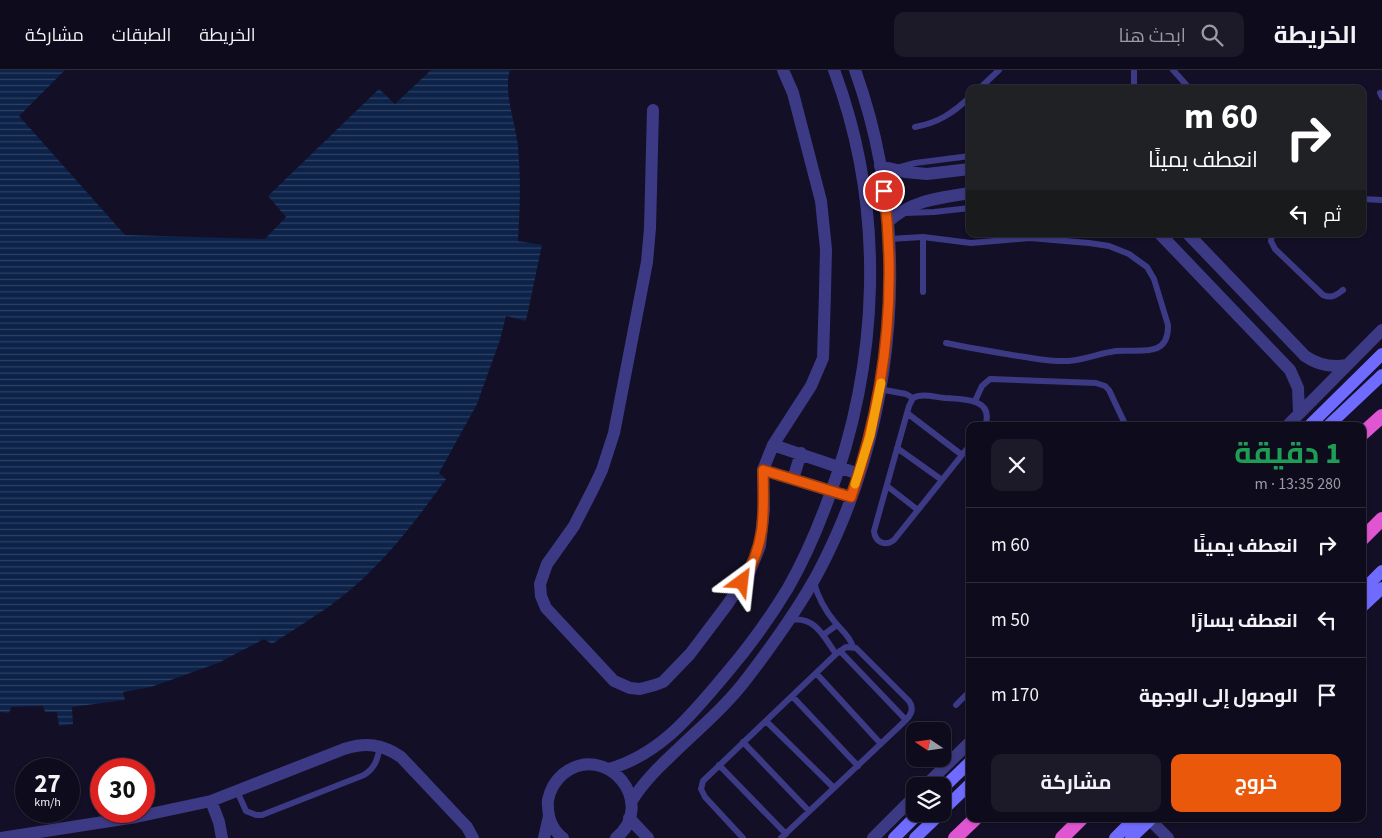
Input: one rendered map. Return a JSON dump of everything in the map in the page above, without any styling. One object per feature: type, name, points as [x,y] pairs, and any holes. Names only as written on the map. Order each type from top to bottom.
[{"type":"highway","points":[[1366,430],[1382,416]]},
{"type":"highway","points":[[1366,534],[1382,520]]},
{"type":"highway","points":[[956,838],[972,822]]},
{"type":"highway","points":[[1062,838],[1078,822]]},
{"type":"main road","points":[[1326,422],[1382,354]]},
{"type":"main road","points":[[1326,422],[1382,375]]},
{"type":"main road","points":[[1366,587],[1382,571]]},
{"type":"main road","points":[[1366,603],[1382,588]]},
{"type":"main road","points":[[951,781],[966,766]]},
{"type":"main road","points":[[951,802],[966,788]]},
{"type":"main road","points":[[894,838],[910,822]]},
{"type":"main road","points":[[916,838],[931,822]]},
{"type":"main road","points":[[1115,838],[1131,822]]},
{"type":"main road","points":[[1131,838],[1147,822]]},
{"type":"street","points":[[654,110],[647,262],[614,433],[602,470],[593,489],[574,526],[546,564],[540,584],[541,596],[546,608],[606,675],[630,688],[640,689],[663,682],[690,654],[750,571],[760,546],[764,510],[763,470],[773,444],[812,386],[823,358],[826,249],[821,201],[793,93],[784,70]]},
{"type":"street","points":[[609,769],[626,764],[656,748],[699,705],[730,669],[768,619],[788,588],[811,541],[840,467],[859,394],[867,345],[870,308],[869,234],[861,167],[848,114],[834,70]]},
{"type":"street","points":[[616,838],[625,828],[629,818],[631,802],[646,778],[719,709],[746,679],[790,620],[830,548],[859,474],[870,436],[880,389],[889,308],[888,231],[880,166],[868,108],[856,70]]},
{"type":"street","points":[[848,114],[868,108]]},
{"type":"street","points":[[880,166],[894,170],[927,174],[966,169]]},
{"type":"street","points":[[888,231],[899,212],[922,201],[966,194]]},
{"type":"street","points":[[869,234],[888,231]]},
{"type":"street","points":[[1163,237],[1290,370],[1298,388],[1300,413]]},
{"type":"street","points":[[1191,237],[1304,356],[1321,365],[1347,365]]},
{"type":"street","points":[[1187,262],[1202,248]]},
{"type":"street","points":[[870,308],[889,308]]},
{"type":"street","points":[[1291,422],[1382,330]]},
{"type":"street","points":[[773,444],[859,474]]},
{"type":"street","points":[[793,479],[801,453]]},
{"type":"street","points":[[763,470],[851,497]]},
{"type":"street","points":[[1,838],[136,817],[211,801],[350,747],[368,744],[391,750],[401,757],[468,827],[473,838]]},
{"type":"street","points":[[934,777],[966,746]]},
{"type":"street","points":[[563,838],[553,827],[549,816],[548,801],[553,785],[568,770],[589,764],[600,765],[609,769],[624,783],[631,802]]},
{"type":"street","points":[[211,801],[219,822],[222,838]]},
{"type":"street","points":[[873,838],[906,805]]},
{"type":"street","points":[[544,838],[549,816]]},
{"type":"street","points":[[629,818],[648,838]]},
{"type":"street","points":[[1153,822],[1168,838]]},
{"type":"lane","points":[[983,85],[999,70]]},
{"type":"lane","points":[[1134,70],[1134,85]]},
{"type":"lane","points":[[1173,70],[1186,85]]},
{"type":"lane","points":[[915,127],[938,121],[948,116],[966,100]]},
{"type":"lane","points":[[894,170],[915,163],[966,157]]},
{"type":"lane","points":[[1366,199],[1382,200]]},
{"type":"lane","points":[[899,212],[922,213],[966,208]]},
{"type":"lane","points":[[888,231],[963,243],[1045,239],[1089,242],[1118,249],[1143,263],[1151,273],[1168,325],[1164,342],[1152,351],[1114,352],[1071,361],[1037,359],[946,343]]},
{"type":"lane","points":[[923,237],[923,292]]},
{"type":"lane","points":[[1272,237],[1275,249],[1323,295],[1327,297],[1335,296],[1343,290]]},
{"type":"lane","points":[[975,401],[982,386],[990,379],[1096,383],[1109,390],[1124,422]]},
{"type":"lane","points":[[880,389],[906,394],[913,398],[922,395],[975,401],[984,408],[986,422]]},
{"type":"lane","points":[[913,398],[907,413],[874,531],[875,538],[884,544],[891,542],[966,450]]},
{"type":"lane","points":[[907,413],[962,455]]},
{"type":"lane","points":[[897,448],[942,480]]},
{"type":"lane","points":[[887,486],[918,510]]},
{"type":"lane","points":[[813,580],[823,606],[849,638],[853,647]]},
{"type":"lane","points":[[790,620],[809,621],[815,624],[838,652],[906,720]]},
{"type":"lane","points":[[823,635],[837,625]]},
{"type":"lane","points":[[719,765],[783,836],[906,720],[912,712],[911,704],[861,652],[853,647],[846,647],[838,652],[743,742],[719,765],[703,781],[701,785],[702,794],[743,838]]},
{"type":"lane","points":[[816,673],[881,744]]},
{"type":"lane","points":[[956,705],[966,695]]},
{"type":"lane","points":[[792,696],[858,766]]},
{"type":"lane","points":[[766,721],[834,788]]},
{"type":"lane","points":[[743,742],[809,812]]},
{"type":"lane","points":[[237,791],[246,811],[262,815],[364,775],[377,761],[380,746]]},
{"type":"water","points":[[0,70],[65,70],[19,116],[125,235],[265,239],[286,217],[268,196],[379,89],[395,104],[431,70],[510,70],[508,88],[517,138],[520,171],[518,241],[542,245],[526,321],[506,316],[500,340],[477,404],[439,473],[446,479],[410,527],[369,573],[331,605],[272,644],[264,639],[218,663],[151,687],[123,692],[125,700],[72,707],[73,724],[59,726],[57,712],[45,712],[43,706],[11,707],[9,713],[0,712]]},
{"type":"slow traffic","points":[[855,484],[870,436],[881,383]]},
{"type":"route","points":[[742,582],[758,554],[761,539],[764,510],[763,470],[851,497],[870,436],[880,389],[887,336],[889,239],[884,191]]}]
